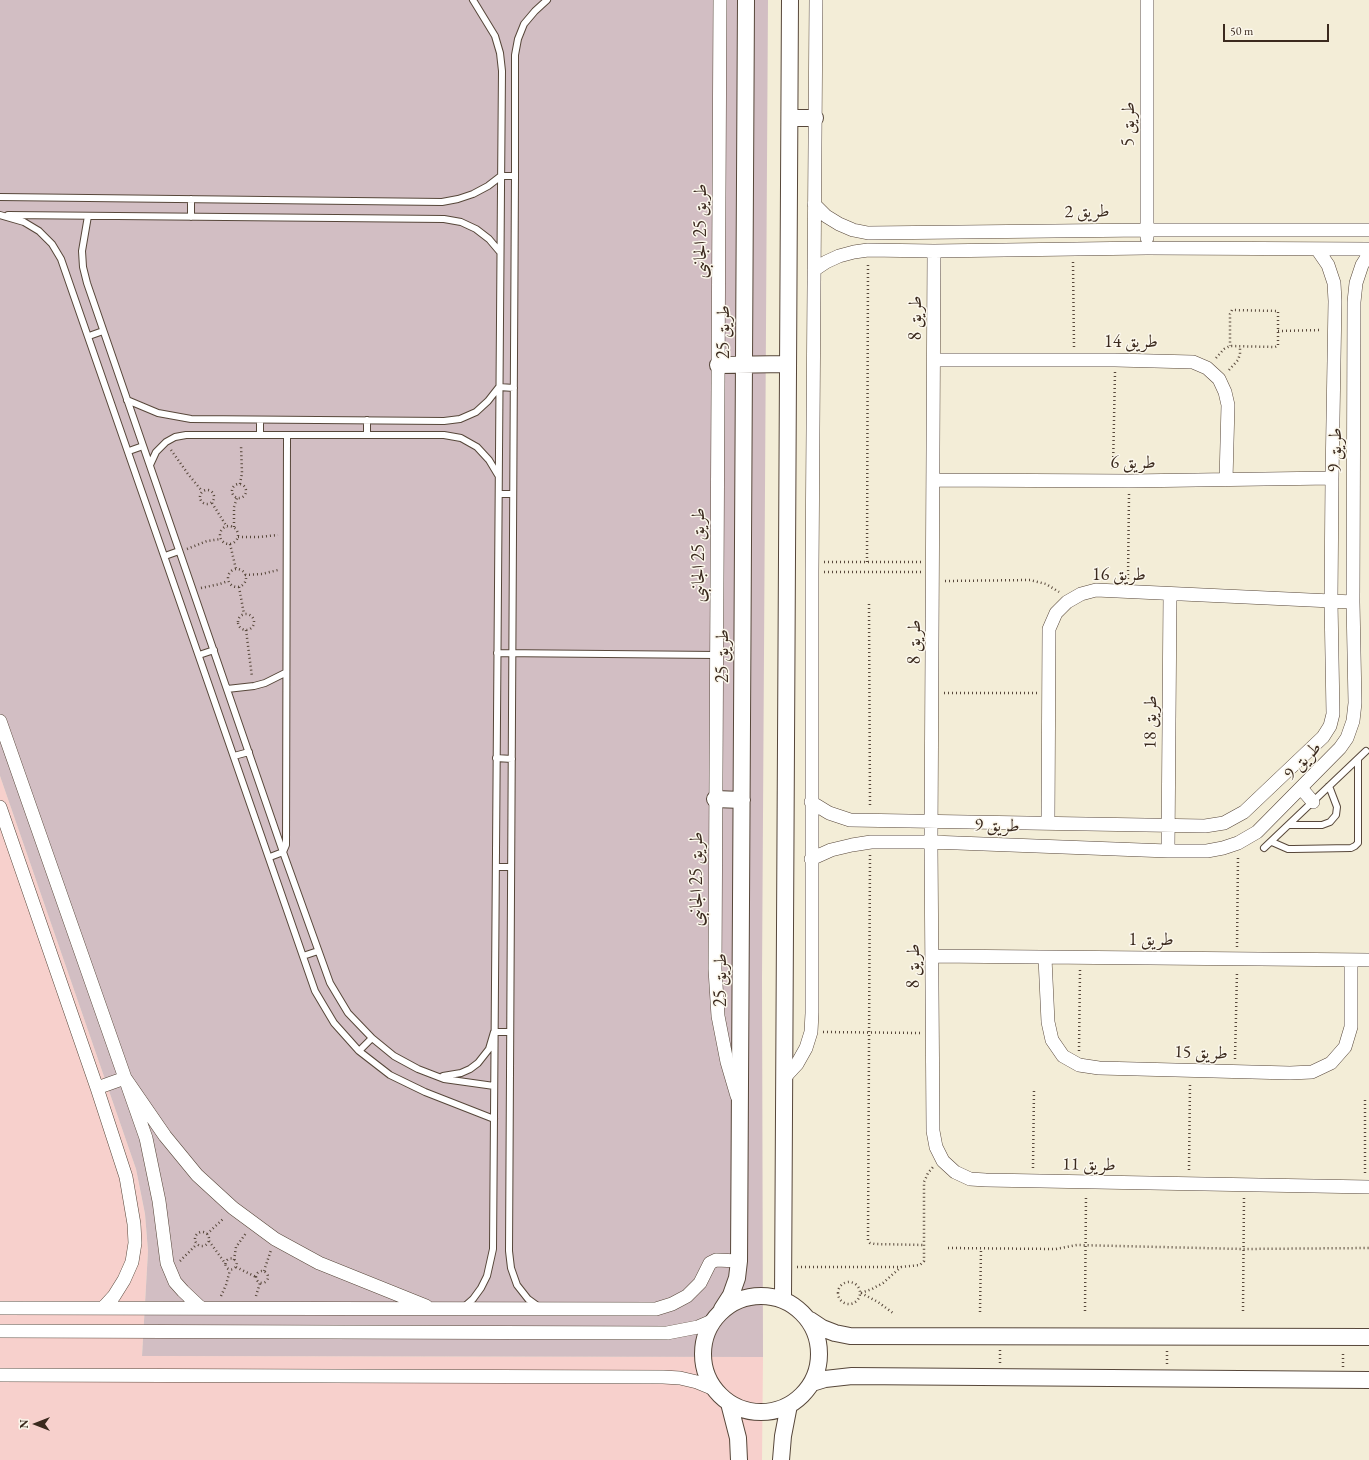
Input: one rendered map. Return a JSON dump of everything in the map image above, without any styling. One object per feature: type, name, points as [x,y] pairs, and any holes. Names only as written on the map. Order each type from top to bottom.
[{"type":"street","name":"طريق 25 الجانبى","points":[[720,0],[715,969],[718,1016],[727,1062],[740,1107]]},
{"type":"street","name":"طريق 25","points":[[717,1315],[731,1295],[737,1278],[739,1261],[746,0]]},
{"type":"street","points":[[783,1299],[790,0]]},
{"type":"street","points":[[785,1076],[797,1064],[806,1048],[811,1032],[812,567],[816,0]]},
{"type":"street","name":"طريق 5","points":[[1147,0],[1147,248]]},
{"type":"street","points":[[790,118],[815,118]]},
{"type":"street","name":"طريق 2","points":[[814,204],[826,216],[838,224],[853,230],[868,233],[1147,230],[1369,230]]},
{"type":"street","name":"طريق 2","points":[[814,270],[826,262],[840,256],[868,250],[934,251],[1147,248],[1317,250],[1369,249]]},
{"type":"street","name":"طريق 9","points":[[811,802],[829,814],[850,820],[1205,826],[1224,823],[1244,812],[1323,737],[1330,726],[1333,714],[1331,601],[1335,301],[1334,283],[1328,265],[1317,250]]},
{"type":"street","name":"طريق 8","points":[[932,1033],[931,821],[934,480],[934,251]]},
{"type":"street","name":"طريق 9","points":[[811,859],[831,850],[871,842],[931,842],[1168,851],[1207,851],[1223,848],[1238,843],[1257,832],[1340,748],[1347,738],[1353,721],[1355,703],[1353,602],[1354,302],[1356,283],[1362,265],[1369,254]]},
{"type":"street","name":"طريق 14","points":[[934,360],[1115,360],[1193,362],[1207,368],[1219,379],[1225,392],[1228,405],[1226,480]]},
{"type":"street","points":[[718,365],[788,364]]},
{"type":"street","name":"طريق 6","points":[[934,480],[1130,481],[1332,478]]},
{"type":"street","name":"طريق 16","points":[[1048,823],[1049,629],[1056,614],[1067,602],[1081,594],[1096,590],[1353,602]]},
{"type":"street","name":"طريق 18","points":[[1168,851],[1170,594]]},
{"type":"street","points":[[0,721],[146,1138],[161,1216],[165,1254],[170,1271],[175,1282],[183,1291],[207,1308]]},
{"type":"street","points":[[1301,788],[1313,802]]},
{"type":"street","points":[[715,799],[742,800]]},
{"type":"street","points":[[0,808],[123,1167],[134,1224],[135,1243],[132,1262],[124,1280],[114,1296],[103,1308]]},
{"type":"street","name":"طريق 1","points":[[932,956],[1369,960]]},
{"type":"street","name":"طريق 15","points":[[1045,958],[1048,1022],[1052,1040],[1063,1056],[1079,1065],[1099,1068],[1290,1073],[1312,1072],[1331,1063],[1345,1047],[1351,1027],[1351,960]]},
{"type":"street","name":"طريق 11","points":[[932,1033],[933,1131],[936,1146],[943,1160],[955,1172],[970,1179],[1086,1183],[1367,1187]]},
{"type":"street","points":[[97,1088],[125,1078]]},
{"type":"street","points":[[125,1078],[164,1136],[197,1175],[253,1224],[275,1239],[319,1263],[433,1309]]},
{"type":"street","points":[[0,1308],[656,1309],[672,1304],[687,1296],[700,1283],[710,1263],[716,1260],[739,1261]]},
{"type":"street","points":[[0,1331],[667,1333],[698,1327],[740,1298],[762,1295],[783,1299],[798,1308],[810,1320],[822,1328],[850,1336],[1369,1337]]},
{"type":"street","points":[[717,1315],[704,1337],[702,1355],[705,1373],[714,1388],[730,1403],[756,1412],[770,1412],[789,1405],[802,1396],[812,1383],[818,1368],[820,1352],[817,1335],[810,1320]]},
{"type":"street","points":[[0,1375],[663,1377],[686,1380],[714,1388]]},
{"type":"street","points":[[812,1383],[832,1378],[852,1376],[1369,1380]]},
{"type":"street","points":[[730,1403],[738,1438],[739,1460]]},
{"type":"street","points":[[781,1460],[783,1436],[789,1405]]},
{"type":"lane","points":[[462,1309],[473,1299],[481,1288],[491,1263],[493,1249],[502,71],[500,54],[495,36],[473,0]]},
{"type":"lane","points":[[542,1309],[528,1299],[517,1285],[511,1268],[509,1251],[515,55],[518,39],[524,24],[547,0]]},
{"type":"lane","points":[[0,197],[442,202],[473,194],[488,186],[501,176],[515,176]]},
{"type":"lane","points":[[191,199],[191,217]]},
{"type":"lane","points":[[0,215],[444,219],[461,222],[476,229],[489,239],[500,252]]},
{"type":"lane","points":[[0,215],[24,222],[39,231],[52,244],[61,259],[270,857],[315,992],[334,1024],[359,1051],[390,1075],[425,1092],[494,1119]]},
{"type":"lane","points":[[88,216],[82,251],[83,267],[127,400],[283,852],[330,983],[348,1013],[372,1038],[394,1056],[418,1069],[444,1079],[494,1086]]},
{"type":"lane","points":[[500,281],[514,281]]},
{"type":"lane","points":[[89,336],[104,331]]},
{"type":"lane","points":[[499,387],[514,388]]},
{"type":"lane","points":[[127,400],[158,413],[191,419],[444,421],[460,419],[476,412],[488,401],[499,387]]},
{"type":"lane","points":[[260,420],[260,435]]},
{"type":"lane","points":[[367,420],[367,435]]},
{"type":"lane","points":[[150,465],[156,452],[166,442],[175,437],[186,435],[444,435],[461,438],[477,447],[489,460],[499,476]]},
{"type":"lane","points":[[270,857],[283,852],[286,845],[285,673],[287,435]]},
{"type":"lane","points":[[129,451],[143,446]]},
{"type":"lane","points":[[499,494],[513,494]]},
{"type":"lane","points":[[165,556],[180,551]]},
{"type":"lane","points":[[199,655],[214,650]]},
{"type":"lane","points":[[497,653],[716,655]]},
{"type":"lane","points":[[227,689],[254,686],[285,673]]},
{"type":"lane","points":[[1264,848],[1366,751]]},
{"type":"lane","points":[[234,756],[249,752]]},
{"type":"lane","points":[[496,758],[512,759]]},
{"type":"lane","points":[[1272,842],[1288,849],[1351,848],[1355,846],[1358,843],[1358,759]]},
{"type":"lane","points":[[1289,825],[1322,825],[1330,822],[1336,815],[1337,807],[1329,786]]},
{"type":"lane","points":[[496,867],[511,867]]},
{"type":"lane","points":[[303,956],[318,951]]},
{"type":"lane","points":[[494,1032],[510,1032]]},
{"type":"lane","points":[[431,1074],[451,1076],[470,1069],[484,1057],[491,1045],[494,1032]]},
{"type":"lane","points":[[359,1051],[372,1038]]},
{"type":"path","points":[[1073,249],[1074,360]]},
{"type":"path","points":[[867,562],[868,250]]},
{"type":"path","points":[[1207,368],[1224,349],[1230,346],[1276,347],[1278,344],[1277,311],[1232,310],[1230,314],[1230,346]]},
{"type":"path","points":[[1278,331],[1334,330]]},
{"type":"path","points":[[1219,379],[1234,366],[1238,360],[1240,347]]},
{"type":"path","points":[[1112,481],[1115,360]]},
{"type":"path","points":[[240,484],[242,473],[241,435]]},
{"type":"path","points":[[166,442],[188,474],[202,491]]},
{"type":"path","points":[[1128,592],[1130,481]]},
{"type":"path","points":[[240,484],[243,485],[246,491],[243,497],[237,498],[232,494],[232,488],[234,485],[240,484]]},
{"type":"path","points":[[202,491],[211,491],[214,497],[212,503]]},
{"type":"path","points":[[202,491],[199,497],[200,501],[205,505],[212,503]]},
{"type":"path","points":[[237,498],[234,507],[234,528],[238,534],[238,537]]},
{"type":"path","points":[[212,503],[227,527]]},
{"type":"path","points":[[234,528],[227,527],[223,530],[221,539],[226,544],[230,544],[234,543],[238,537]]},
{"type":"path","points":[[238,537],[259,537],[286,534]]},
{"type":"path","points":[[180,551],[207,541],[221,539]]},
{"type":"path","points":[[230,544],[236,569]]},
{"type":"path","points":[[812,567],[867,562],[933,571],[1030,580],[1046,584],[1059,592],[1067,602]]},
{"type":"path","points":[[245,575],[262,574],[286,567]]},
{"type":"path","points":[[812,567],[933,571]]},
{"type":"path","points":[[236,569],[243,572],[245,575],[246,580],[243,585],[239,587],[230,585],[228,581],[228,576],[231,571],[236,569]]},
{"type":"path","points":[[192,588],[211,586],[228,581]]},
{"type":"path","points":[[239,587],[244,614]]},
{"type":"path","points":[[869,604],[870,821]]},
{"type":"path","points":[[244,614],[250,615],[254,621],[252,628],[246,630],[239,626],[238,623],[241,616],[244,614]]},
{"type":"path","points":[[246,630],[254,686]]},
{"type":"path","points":[[932,693],[1049,693]]},
{"type":"path","points":[[871,842],[868,1240],[870,1243],[875,1244],[924,1244]]},
{"type":"path","points":[[1079,1065],[1080,958]]},
{"type":"path","points":[[811,1032],[932,1033]]},
{"type":"path","points":[[1189,1185],[1190,1070]]},
{"type":"path","points":[[1033,1181],[1034,1089]]},
{"type":"path","points":[[1365,1100],[1367,1187]]},
{"type":"path","points":[[783,1267],[901,1267],[920,1265],[924,1261],[924,1182],[931,1169],[943,1160]]},
{"type":"path","points":[[1085,1311],[1086,1183]]},
{"type":"path","points":[[1243,1311],[1244,1186]]},
{"type":"path","points":[[207,1234],[233,1208]]},
{"type":"path","points":[[236,1267],[236,1262],[234,1260],[236,1247],[253,1224]]},
{"type":"path","points":[[197,1244],[196,1238],[199,1233],[207,1234]]},
{"type":"path","points":[[207,1234],[209,1241],[225,1266],[230,1270]]},
{"type":"path","points":[[264,1271],[275,1239]]},
{"type":"path","points":[[197,1244],[202,1246],[209,1241]]},
{"type":"path","points":[[170,1271],[197,1244]]},
{"type":"path","points":[[948,1248],[1056,1249],[1085,1245],[1243,1249],[1369,1248]]},
{"type":"path","points":[[980,1312],[981,1248]]},
{"type":"path","points":[[225,1264],[230,1258],[234,1260]]},
{"type":"path","points":[[236,1267],[256,1277],[260,1283],[267,1282],[269,1276],[264,1271]]},
{"type":"path","points":[[230,1270],[236,1267]]},
{"type":"path","points":[[893,1314],[878,1302],[861,1293],[859,1287],[855,1283],[849,1281],[844,1282],[838,1292],[839,1298],[844,1302],[849,1304],[855,1303],[861,1293],[883,1283],[893,1276],[901,1267]]},
{"type":"path","points":[[207,1308],[226,1285],[230,1270]]},
{"type":"path","points":[[256,1277],[258,1272],[264,1271]]},
{"type":"path","points":[[999,1377],[1000,1336]]},
{"type":"path","points":[[1167,1337],[1167,1378]]},
{"type":"path","points":[[1343,1337],[1343,1379]]},
{"type":"shaded area","points":[[0,0],[768,0],[762,977],[763,1357],[142,1356],[148,1251],[145,1214],[136,1169],[0,776]]},
{"type":"shaded area","points":[[0,776],[136,1169],[145,1214],[148,1251],[142,1356],[763,1357],[762,1460],[0,1460]]}]
